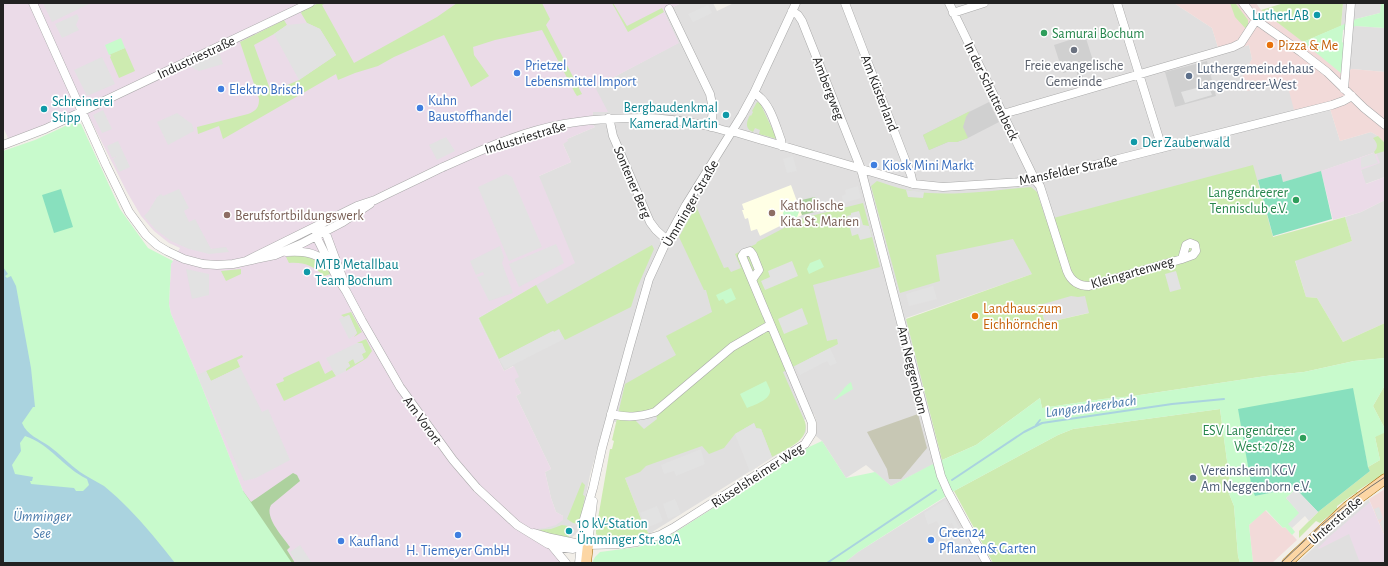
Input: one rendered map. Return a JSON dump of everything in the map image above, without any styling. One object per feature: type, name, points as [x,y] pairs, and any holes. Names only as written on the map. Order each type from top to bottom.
[{"type":"main road","name":"Unterstraße","points":[[1287,563],[1347,507],[1385,479]]},
{"type":"main road","name":"Ümminger Straße","points":[[583,545],[586,563]]},
{"type":"street","name":"Industriestraße","points":[[33,3],[129,212],[146,235],[157,244],[184,259],[203,264],[217,265],[246,261],[281,253],[360,212],[375,200]]},
{"type":"street","name":"Industriestraße","points":[[82,111],[310,3]]},
{"type":"street","name":"Ümminger Straße","points":[[579,563],[583,545],[592,521],[593,488],[611,414],[645,291],[667,240],[754,93],[796,3]]},
{"type":"street","name":"Am Küsterland","points":[[845,3],[909,168],[913,184]]},
{"type":"street","name":"In der Schuttenbeck","points":[[948,3],[1035,180]]},
{"type":"street","points":[[953,13],[984,3]]},
{"type":"street","points":[[1117,3],[1162,148]]},
{"type":"street","points":[[1243,3],[1256,20],[1327,72],[1385,125]]},
{"type":"street","points":[[1344,89],[1351,3]]},
{"type":"street","points":[[670,10],[710,94],[713,109],[711,127]]},
{"type":"street","name":"Ambergweg","points":[[792,11],[798,15],[802,21],[861,169]]},
{"type":"street","points":[[1003,114],[1237,46],[1245,38],[1256,20]]},
{"type":"street","points":[[754,93],[762,99],[768,108],[782,146]]},
{"type":"street","name":"Mansfelder Straße","points":[[732,132],[913,184],[943,187],[1035,180],[1332,105],[1352,96]]},
{"type":"street","points":[[3,145],[45,129],[82,111]]},
{"type":"street","name":"Industriestraße","points":[[246,261],[357,206],[375,200],[484,148],[511,138],[563,124],[608,118],[648,118],[669,120],[732,132]]},
{"type":"street","name":"Sontener Berg","points":[[608,118],[613,136],[650,222],[667,240]]},
{"type":"street","name":"Am Neggenborn","points":[[861,169],[941,476],[948,492],[987,563]]},
{"type":"street","name":"Kleingartenweg","points":[[1035,180],[1040,186],[1069,275],[1078,284],[1089,286],[1182,259],[1193,255],[1196,251],[1196,247],[1192,243],[1185,247],[1182,259]]},
{"type":"street","points":[[316,236],[317,226],[325,231]]},
{"type":"street","name":"Am Vorort","points":[[325,231],[339,266],[346,291]]},
{"type":"street","name":"Am Vorort","points":[[316,236],[336,276],[400,387],[436,438],[477,488],[503,513],[539,540],[552,546],[573,549],[583,545]]},
{"type":"street","name":"Am Vorort","points":[[281,253],[312,253],[330,264]]},
{"type":"street","name":"Rüsselsheimer Weg","points":[[583,545],[623,544],[637,542],[660,535],[802,447],[808,441],[812,433],[812,423],[752,280]]},
{"type":"street","points":[[611,414],[622,417],[639,417],[655,412],[732,347],[770,324]]},
{"type":"street","name":"Am Vorort","points":[[524,530],[583,545]]},
{"type":"street","name":"Am Vorort","points":[[552,546],[566,563]]},
{"type":"shaded area","points":[[3,3],[681,3],[664,12],[679,43],[595,87],[608,112],[593,112],[592,124],[595,127],[567,139],[568,141],[563,144],[571,162],[539,176],[575,263],[478,318],[504,371],[514,366],[519,377],[515,379],[515,382],[521,393],[516,396],[551,469],[545,472],[551,498],[556,512],[563,516],[563,520],[556,525],[537,529],[537,531],[546,545],[564,563],[292,563],[243,491],[196,372],[171,314],[169,304],[171,264],[180,248],[169,243],[154,231],[141,216],[127,192],[83,105],[71,113],[21,136],[8,139],[3,127]]},
{"type":"shaded area","points":[[43,3],[91,3],[52,22]]},
{"type":"shaded area","points":[[681,3],[713,3],[717,11],[734,3],[792,3],[752,89],[649,270],[643,286],[590,475],[579,530],[572,537],[557,536],[537,531],[537,528],[545,528],[563,516],[556,512],[551,498],[545,472],[551,469],[516,396],[521,393],[515,382],[513,366],[504,371],[478,318],[536,285],[539,176],[571,162],[563,144],[567,139],[595,127],[592,124],[595,87],[678,43],[664,12]]},
{"type":"shaded area","points":[[799,3],[1174,3],[1212,28],[1220,54],[1249,45],[1252,59],[1243,77],[1247,90],[1279,83],[1328,102],[1340,141],[1371,132],[1378,136],[1385,143],[1385,177],[1365,184],[1361,170],[1376,152],[1313,174],[1283,182],[1280,174],[1258,180],[1273,237],[1217,283],[1045,323],[1032,274],[906,318],[942,460],[891,486],[866,465],[846,478],[822,441],[816,436],[817,423],[814,414],[804,420],[806,432],[800,440],[649,534],[643,524],[625,478],[616,422],[613,422],[648,294],[656,270],[679,225],[702,186]]},
{"type":"shaded area","points":[[1174,3],[1256,3],[1261,10],[1315,50],[1342,74],[1352,69],[1385,72],[1385,143],[1371,132],[1340,141],[1328,102],[1294,110],[1288,87],[1279,83],[1247,91],[1242,77],[1252,59],[1249,45],[1220,54],[1212,28]]},
{"type":"shaded area","points":[[1343,3],[1381,3],[1380,13],[1356,19],[1356,26],[1385,28],[1385,72],[1352,69],[1342,74],[1347,24],[1341,26]]},
{"type":"shaded area","points":[[708,5],[712,13],[693,22],[688,14]]},
{"type":"shaded area","points":[[77,14],[79,18],[76,25],[79,30],[62,38],[55,24]]},
{"type":"shaded area","points":[[307,23],[320,29],[336,55],[299,80],[274,34],[287,25]]},
{"type":"shaded area","points":[[1085,35],[1094,64],[1080,68],[1085,83],[1080,84],[1076,70],[1063,73],[1054,45]]},
{"type":"shaded area","points":[[217,53],[220,55],[223,64],[199,71],[191,67]]},
{"type":"shaded area","points":[[102,57],[115,84],[87,96],[74,70]]},
{"type":"shaded area","points":[[1207,61],[1216,96],[1175,107],[1165,72]]},
{"type":"shaded area","points":[[1208,85],[1212,95],[1185,103],[1181,92]]},
{"type":"shaded area","points":[[989,102],[999,122],[968,138],[957,142],[948,142],[929,150],[923,135]]},
{"type":"shaded area","points":[[103,110],[112,129],[102,133],[93,115]]},
{"type":"shaded area","points":[[177,113],[192,124],[194,131],[168,145],[157,122]]},
{"type":"shaded area","points":[[446,137],[455,151],[437,160],[429,145]]},
{"type":"shaded area","points":[[118,141],[130,167],[119,172],[113,159],[117,156],[112,158],[107,146]]},
{"type":"shaded area","points":[[1376,152],[1380,163],[1361,170],[1366,184],[1385,177],[1385,200],[1361,212],[1333,220],[1321,171]]},
{"type":"shaded area","points":[[1374,153],[1378,163],[1361,168],[1361,158]]},
{"type":"shaded area","points":[[793,156],[797,171],[787,173],[783,159]]},
{"type":"shaded area","points":[[506,174],[512,177],[542,247],[509,261],[478,187]]},
{"type":"shaded area","name":"Katholische Kita St. Marien","points":[[791,185],[802,215],[760,236],[757,229],[751,231],[748,218],[745,219],[742,210],[744,210],[742,204]]},
{"type":"shaded area","points":[[858,186],[861,198],[843,203],[842,196],[846,194],[845,190]]},
{"type":"shaded area","points":[[179,189],[189,208],[184,211],[189,222],[195,219],[211,249],[226,247],[229,252],[209,254],[189,249],[171,241],[155,229],[144,216],[157,197],[161,194],[163,196]]},
{"type":"shaded area","points":[[906,190],[924,192],[923,198],[908,197]]},
{"type":"shaded area","points":[[1385,200],[1385,323],[1343,342],[1317,298],[1306,297],[1295,260],[1352,241],[1345,217],[1361,212]]},
{"type":"shaded area","points":[[859,211],[863,225],[869,226],[872,237],[860,240],[858,234],[852,236],[847,216],[851,215],[851,213]]},
{"type":"shaded area","points":[[556,244],[564,263],[519,287],[509,264]]},
{"type":"shaded area","points":[[500,246],[504,257],[502,263],[513,293],[489,301],[477,277],[484,275],[483,272],[476,275],[470,261]]},
{"type":"shaded area","points":[[792,261],[798,276],[765,290],[761,281],[770,277],[768,271]]},
{"type":"shaded area","points":[[186,269],[209,274],[209,295],[192,299]]},
{"type":"shaded area","points":[[1176,271],[1181,289],[1170,292],[1165,274]]},
{"type":"shaded area","points":[[933,286],[937,299],[909,306],[906,294]]},
{"type":"shaded area","points":[[802,308],[808,324],[784,334],[778,319]]},
{"type":"shaded area","points":[[349,315],[357,333],[349,339],[339,319]]},
{"type":"shaded area","points":[[559,329],[564,339],[505,369],[499,359]]},
{"type":"shaded area","points":[[357,343],[362,343],[366,352],[362,354],[364,359],[355,364],[353,359],[348,362],[350,366],[346,369],[346,371],[336,376],[326,358]]},
{"type":"shaded area","points":[[830,348],[837,363],[830,366],[827,361],[800,375],[795,366]]},
{"type":"shaded area","points":[[240,367],[262,412],[268,409],[290,460],[256,478],[244,481],[197,375],[206,371],[211,381]]},
{"type":"shaded area","points":[[918,414],[927,448],[901,479],[889,479],[887,469],[867,432]]},
{"type":"shaded area","points":[[656,415],[657,419],[644,429],[635,420]]},
{"type":"shaded area","points":[[754,423],[756,428],[761,429],[772,457],[750,472],[735,434]]},
{"type":"shaded area","points":[[701,449],[705,464],[676,476],[674,471],[664,474],[661,465]]},
{"type":"shaded area","points":[[1296,489],[1318,512],[1309,521],[1305,516],[1292,528],[1288,524],[1299,513],[1286,498]]},
{"type":"shaded area","points":[[1385,489],[1385,537],[1369,499]]},
{"type":"shaded area","points":[[946,497],[982,563],[844,563],[858,552]]},
{"type":"shaded area","points":[[675,499],[681,514],[668,519],[663,504]]},
{"type":"shaded area","points":[[1369,499],[1385,563],[1297,563],[1343,521]]},
{"type":"shaded area","points":[[945,500],[969,548],[955,555],[947,539],[957,534],[952,523],[940,528],[937,521],[928,525],[924,513]]},
{"type":"shaded area","points":[[1370,502],[1385,537],[1385,563],[1360,563],[1349,534],[1319,549],[1318,548],[1329,537]]},
{"type":"shaded area","points":[[657,506],[663,521],[646,528],[640,513]]},
{"type":"shaded area","points":[[1379,507],[1385,523],[1385,535],[1380,523],[1383,518],[1378,520],[1374,509]]},
{"type":"shaded area","points":[[1265,510],[1283,528],[1285,527],[1297,540],[1272,563],[1253,563],[1249,525]]},
{"type":"shaded area","points":[[300,545],[312,563],[297,563],[290,552]]},
{"type":"green space","points":[[319,3],[326,3],[322,5],[354,63],[437,17],[457,3],[542,3],[550,19],[546,25],[582,94],[577,96],[575,93],[542,30],[495,40],[473,47],[474,55],[489,76],[471,87],[444,35],[394,57],[378,66],[338,80],[336,74],[223,139],[219,126],[198,134],[197,127],[248,114],[253,112],[258,107],[259,99],[240,42],[284,20],[287,25],[254,45],[271,92],[299,80],[336,55],[320,29],[307,23],[301,13],[303,10]]},
{"type":"green space","points":[[612,3],[627,26],[662,8],[664,12],[628,32]]},
{"type":"green space","points":[[1230,3],[1236,4],[1248,20],[1246,29],[1235,17]]},
{"type":"green space","points":[[1284,3],[1343,3],[1341,26],[1303,42],[1261,10]]},
{"type":"green space","points":[[1381,3],[1385,3],[1385,28],[1356,26],[1343,30],[1342,42],[1345,44],[1342,74],[1303,42],[1356,19],[1380,13]]},
{"type":"green space","points":[[121,38],[125,48],[109,55],[105,45]]},
{"type":"green space","points":[[125,48],[135,71],[119,78],[110,54]]},
{"type":"green space","points":[[757,102],[760,103],[777,139],[759,134],[760,130],[755,128],[753,132],[750,131],[747,127],[750,115],[751,116]]},
{"type":"green space","points":[[970,111],[966,117],[963,127],[968,138],[957,142],[948,142],[929,150],[923,135]]},
{"type":"green space","points":[[74,122],[81,124],[120,209],[148,248],[173,261],[171,264],[169,304],[171,314],[196,372],[243,491],[292,563],[3,563],[3,151],[35,140]]},
{"type":"green space","points":[[1378,136],[1385,143],[1385,151],[1375,154],[1374,152],[1377,145],[1373,138]]},
{"type":"green space","points":[[1253,165],[1273,237],[1345,217],[1352,241],[1295,261],[1306,297],[1317,298],[1343,342],[1385,323],[1385,358],[1354,361],[1304,372],[1266,376],[1042,408],[1040,398],[976,445],[942,460],[906,319],[1032,274],[1013,239],[936,255],[940,281],[900,293],[871,186],[877,181],[907,190],[937,193],[969,193],[1031,187],[1037,192],[1046,220]],"holes":[[[1071,296],[1085,296],[1089,313],[1045,323],[1040,305]]]},
{"type":"green space","name":"Langendreerer Tennisclub e.V.","points":[[1321,171],[1332,219],[1273,236],[1258,180],[1281,174],[1283,182]]},
{"type":"green space","points":[[61,189],[73,227],[54,233],[42,195]]},
{"type":"green space","points":[[815,197],[819,211],[802,215],[797,201]]},
{"type":"green space","points":[[863,203],[880,267],[813,285],[827,341],[837,339],[838,344],[783,372],[805,422],[806,429],[804,434],[796,444],[772,457],[761,429],[756,428],[754,423],[735,434],[724,448],[709,454],[702,446],[646,466],[640,472],[625,478],[643,524],[649,534],[636,538],[613,541],[602,540],[596,534],[596,530],[610,449],[612,449],[614,441],[612,440],[625,384],[676,355],[666,336],[712,312],[706,290],[704,290],[679,237],[696,206],[724,268],[728,267],[731,272],[741,268],[735,254],[756,244],[757,242],[803,218]]},
{"type":"green space","points":[[795,206],[798,208],[799,212],[797,217],[789,220],[784,218],[783,213],[786,207]]},
{"type":"green space","points":[[652,245],[654,249],[637,288],[631,307],[565,340],[559,330],[553,331],[499,359],[479,318],[536,285],[547,304]]},
{"type":"green space","points":[[297,255],[316,261],[331,274],[324,276],[308,265],[289,263],[286,257]]},
{"type":"green space","points":[[820,259],[824,267],[809,274],[807,269],[810,263]]},
{"type":"green space","points":[[241,269],[241,274],[226,281],[221,271]]},
{"type":"green space","points":[[731,288],[736,299],[726,304],[723,299],[719,301],[716,295]]},
{"type":"green space","points":[[351,312],[362,332],[354,337],[357,333],[349,315],[344,317],[341,315]]},
{"type":"green space","points":[[366,339],[372,351],[367,358],[346,371],[345,369],[350,366],[348,362],[365,352],[362,343],[357,343]]},
{"type":"green space","points":[[242,355],[243,357],[237,360],[240,367],[211,381],[206,371]]},
{"type":"green space","points":[[1385,358],[1385,385],[1373,406],[1384,427],[1384,433],[1375,437],[1380,460],[1368,467],[1352,388],[1255,496],[1293,488],[1296,489],[1286,498],[1300,513],[1289,524],[1295,532],[1292,535],[1266,510],[1249,525],[1253,563],[1240,563],[1238,556],[1234,506],[1228,491],[1230,483],[1220,409],[1073,429],[1058,435],[954,491],[858,552],[844,563],[592,563],[600,552],[638,547],[653,543],[671,535],[809,447],[822,441],[846,478],[875,472],[891,486],[931,465],[976,445],[1040,398],[1042,408],[1266,376],[1304,372],[1354,361]]},
{"type":"green space","points":[[319,361],[325,374],[332,370],[336,376],[284,401],[276,384],[284,381],[283,378]]},
{"type":"green space","points":[[766,381],[770,390],[768,397],[762,402],[747,408],[740,394]]},
{"type":"green space","points":[[851,382],[853,389],[835,400],[834,399]]},
{"type":"green space","points":[[1385,385],[1385,473],[1337,506],[1337,509],[1320,523],[1316,521],[1299,538],[1299,531],[1318,512],[1370,471],[1368,467],[1380,460],[1375,437],[1384,427],[1373,406]]},
{"type":"green space","name":"ESV Langendreer West 20/28","points":[[1353,388],[1370,471],[1318,512],[1296,489],[1293,488],[1255,496],[1252,489],[1238,409]]},
{"type":"green space","points":[[1220,409],[1230,483],[1228,491],[1234,506],[1238,556],[1240,563],[993,563],[954,491],[1058,435],[1073,429]]},
{"type":"green space","points":[[293,473],[297,475],[300,481],[271,505],[270,515],[275,527],[290,547],[287,550],[295,563],[235,563],[243,491],[251,502]]},
{"type":"green space","points":[[582,482],[585,485],[583,495],[585,496],[580,524],[573,523],[567,519]]},
{"type":"green space","points":[[562,525],[570,528],[568,533],[570,533],[569,537],[557,536],[538,530],[551,529]]},
{"type":"water","name":"Ümminger See","points":[[3,267],[8,274],[5,276],[7,278],[11,276],[16,286],[31,368],[35,407],[33,407],[22,423],[24,427],[30,434],[53,449],[80,472],[104,486],[124,504],[175,563],[3,563]],"holes":[[[25,436],[50,450],[71,469],[87,479],[89,485],[83,491],[76,491],[74,488],[31,484],[30,481],[32,481],[33,477],[15,474],[12,465],[21,451],[20,443]]]},
{"type":"waterway","name":"Langendreerbach","points":[[952,480],[1024,432],[1042,423],[1172,404],[1224,399]]},
{"type":"waterway","name":"Langendreerbach","points":[[1036,425],[1040,420]]},
{"type":"waterway","name":"Langendreerbach","points":[[827,563],[936,490]]},
{"type":"tram line","points":[[1281,563],[1331,517],[1357,496],[1385,477]]},
{"type":"tram line","points":[[1290,563],[1344,512]]},
{"type":"place","name":"LutherLAB","points":[[1317,15]]},
{"type":"place","name":"Samurai Bochum","points":[[1044,33]]},
{"type":"place","name":"Pizza & Me","points":[[1270,45]]},
{"type":"place","name":"Freie evangelische Gemeinde","points":[[1074,50]]},
{"type":"place","name":"Prietzel Lebensmittel Import","points":[[517,73]]},
{"type":"place","name":"Luthergemeindehaus Langendreer-West","points":[[1189,76]]},
{"type":"place","name":"Elektro Brisch","points":[[221,89]]},
{"type":"place","name":"Kuhn Baustoffhandel","points":[[420,108]]},
{"type":"place","name":"Schreinerei Stipp","points":[[44,109]]},
{"type":"place","name":"Bergbaudenkmal Kamerad Martin","points":[[726,115]]},
{"type":"place","name":"Der Zauberwald","points":[[1134,142]]},
{"type":"place","name":"Kiosk Mini Markt","points":[[874,165]]},
{"type":"place","name":"Langendreerer Tennisclub e.V.","points":[[1296,200]]},
{"type":"place","name":"Katholische Kita St. Marien","points":[[772,213]]},
{"type":"place","name":"Berufsfortbildungswerk","points":[[227,215]]},
{"type":"place","name":"MTB Metallbau Team Bochum","points":[[307,272]]},
{"type":"place","name":"Landhaus zum Eichhörnchen","points":[[975,316]]},
{"type":"place","name":"ESV Langendreer West 20/28","points":[[1303,438]]},
{"type":"place","name":"Vereinsheim KGV Am Neggenborn e.V.","points":[[1193,478]]},
{"type":"place","name":"10 kV-Station Ümminger Str. 80A","points":[[569,531]]},
{"type":"place","name":"H. Tiemeyer GmbH","points":[[458,535]]},
{"type":"place","name":"Green24 Pflanzen& Garten","points":[[931,540]]},
{"type":"place","name":"Kaufland","points":[[341,541]]}]
